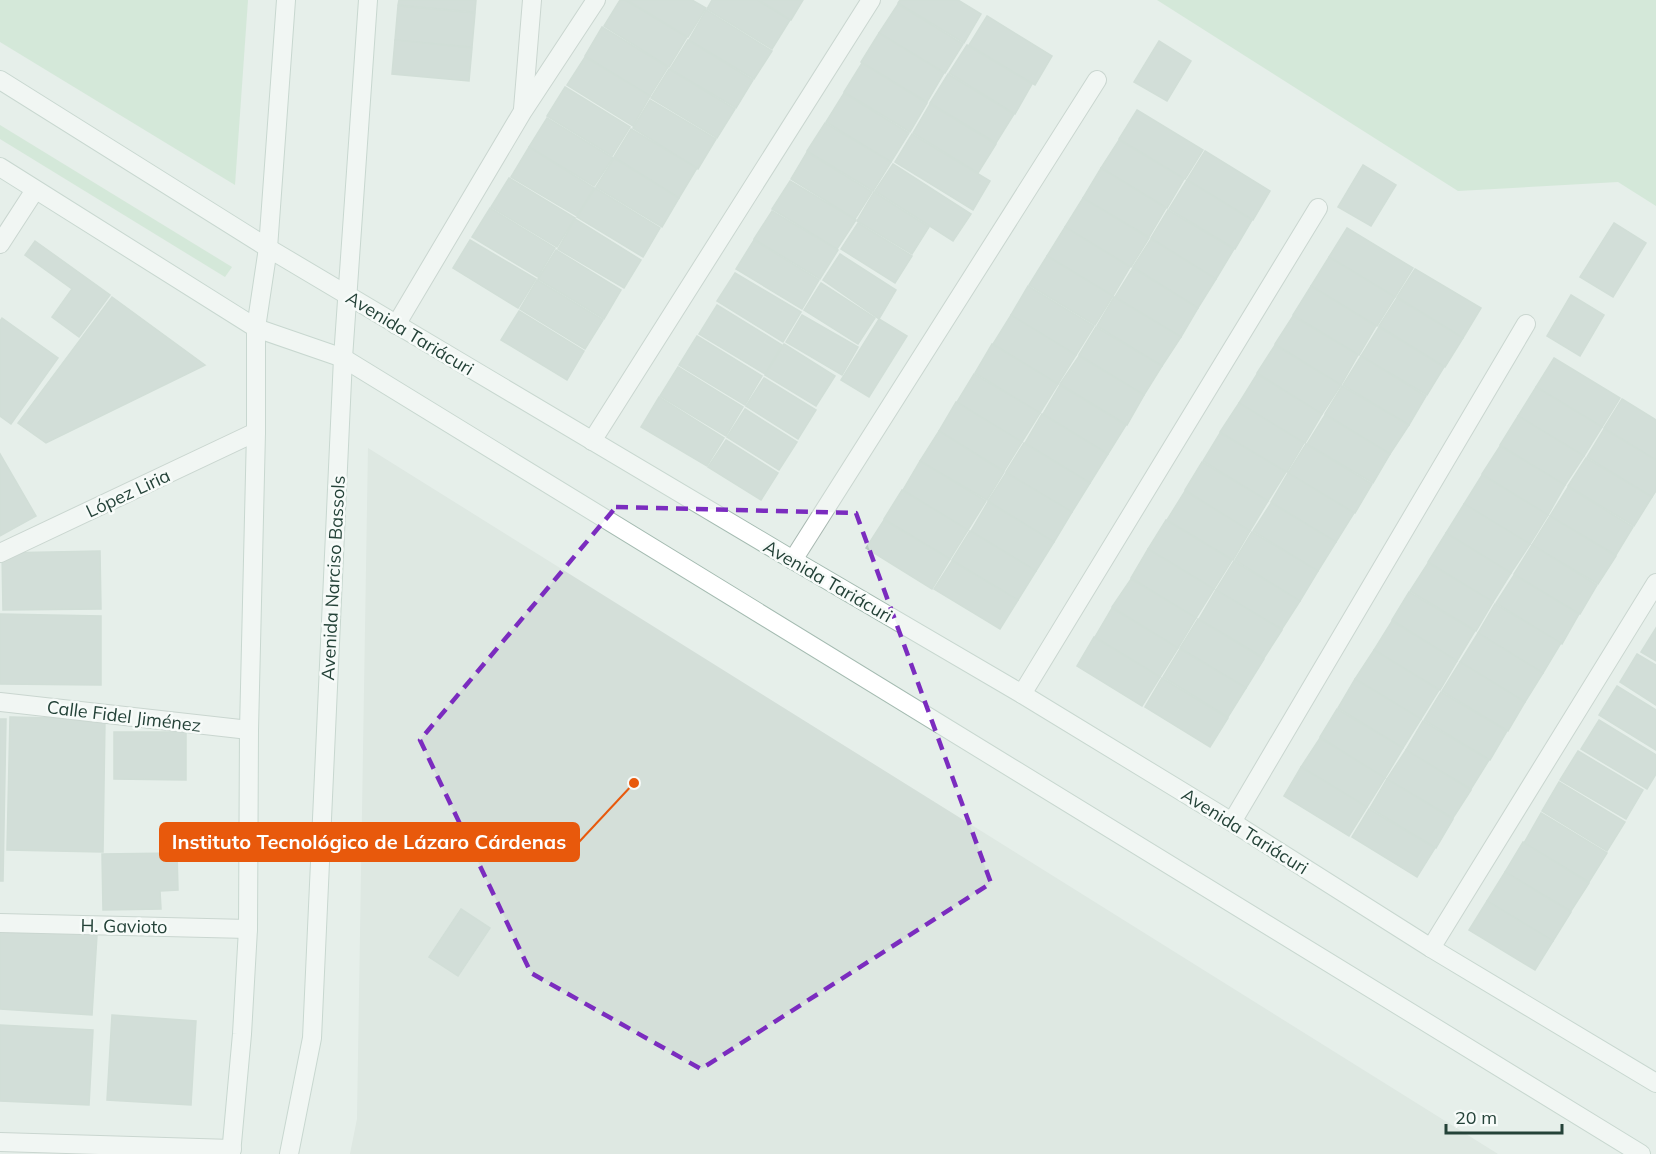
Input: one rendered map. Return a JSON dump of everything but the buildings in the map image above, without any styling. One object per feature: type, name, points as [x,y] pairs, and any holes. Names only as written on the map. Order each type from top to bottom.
[{"type":"street","points":[[0,1142],[231,1152],[242,1034],[248,928],[256,328],[268,248],[286,0]]},
{"type":"street","name":"Avenida Narciso Bassols","points":[[289,1154],[312,1038],[343,358],[368,0]]},
{"type":"street","points":[[523,111],[532,0]]},
{"type":"street","points":[[396,325],[523,111],[596,0]]},
{"type":"street","points":[[592,441],[871,0]]},
{"type":"street","name":"Avenida Tariácuri","points":[[0,80],[268,248],[1022,694],[1232,822],[1431,948],[1656,1083]]},
{"type":"street","points":[[793,560],[1097,80]]},
{"type":"street","points":[[0,167],[256,328],[343,358],[1641,1154]]},
{"type":"street","points":[[0,244],[35,190]]},
{"type":"street","points":[[1022,694],[1318,208]]},
{"type":"street","points":[[1232,822],[1526,324]]},
{"type":"street","name":"López Liria","points":[[0,553],[256,432]]},
{"type":"street","points":[[1431,948],[1656,583]]},
{"type":"street","name":"Calle Fidel Jiménez","points":[[0,702],[249,730]]},
{"type":"street","name":"H. Gavioto","points":[[0,923],[248,928]]},
{"type":"highlighted area","points":[[616,507],[856,513],[991,883],[701,1069],[531,973],[420,740]]},
{"type":"shaded area","points":[[368,448],[1498,1154],[350,1154],[357,1119]]},
{"type":"green space","points":[[0,0],[248,0],[235,185],[0,42]]},
{"type":"green space","points":[[1157,0],[1656,0],[1656,206],[1618,182],[1458,191]]},
{"type":"green space","points":[[0,125],[232,267],[225,277],[0,139]]},
{"type":"place","name":"Instituto Tecnológico de Lázaro Cárdenas","points":[[634,783]]}]
